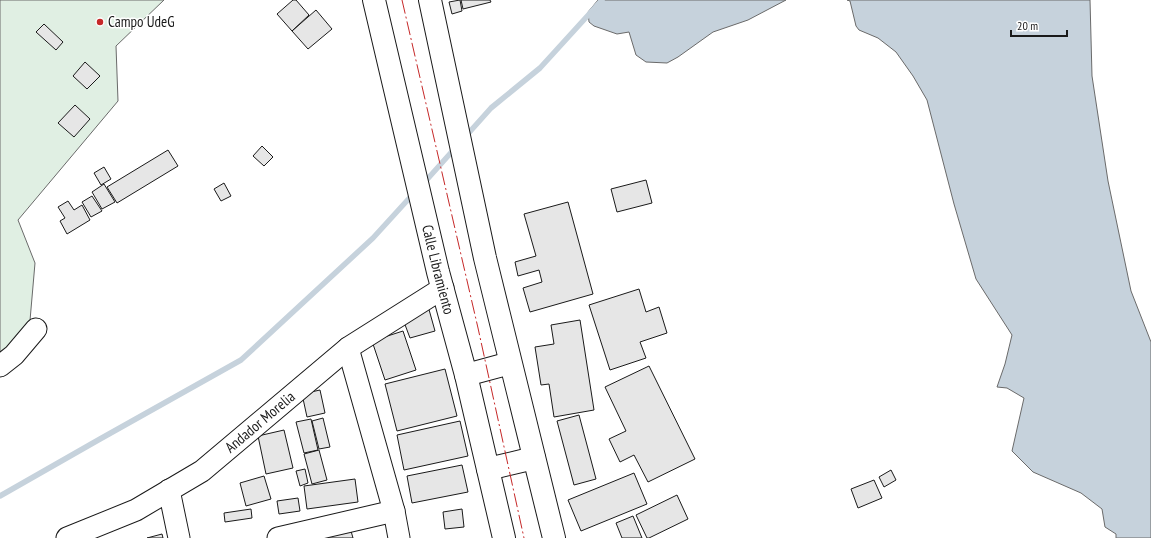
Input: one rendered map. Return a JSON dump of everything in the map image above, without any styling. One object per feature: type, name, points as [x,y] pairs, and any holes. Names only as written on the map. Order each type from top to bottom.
[{"type":"highway","points":[[430,0],[484,258],[554,538]]},
{"type":"highway","name":"Calle Libramiento","points":[[375,6],[441,280],[466,375],[504,538]]},
{"type":"highway","points":[[466,375],[510,363]]},
{"type":"highway","points":[[488,469],[534,458]]},
{"type":"street","name":"Andador Morelia","points":[[67,538],[136,510],[202,470],[348,348],[441,280]]},
{"type":"street","points":[[0,366],[14,355],[36,329]]},
{"type":"street","points":[[348,348],[394,511],[399,538]]},
{"type":"street","points":[[169,490],[179,538]]},
{"type":"street","points":[[278,538],[394,511]]},
{"type":"green space","points":[[0,0],[164,0],[116,46],[118,101],[18,220],[35,263],[29,332],[0,354]]},
{"type":"shaded area","points":[[598,0],[786,0],[748,20],[713,32],[667,63],[646,62],[636,55],[629,32],[617,34],[594,26],[589,22],[588,12]]},
{"type":"shaded area","points":[[847,0],[1090,0],[1092,76],[1108,181],[1131,291],[1151,342],[1151,538],[1116,538],[1116,534],[1105,527],[1102,509],[1081,493],[1033,472],[1012,451],[1024,398],[1007,388],[997,387],[1005,364],[1012,335],[976,279],[954,204],[927,100],[913,76],[896,52],[878,38],[859,30],[856,26],[850,1]]},
{"type":"building","points":[[293,0],[296,0],[309,15],[292,31],[277,14]]},
{"type":"building","points":[[460,0],[462,11],[452,14],[449,2]]},
{"type":"building","points":[[461,0],[490,0],[491,2],[463,9]]},
{"type":"building","points":[[316,10],[332,29],[308,49],[292,31]]},
{"type":"building","points":[[44,24],[63,42],[56,50],[36,32]]},
{"type":"building","points":[[85,62],[100,76],[87,89],[73,76]]},
{"type":"building","points":[[75,105],[90,119],[74,137],[58,123]]},
{"type":"building","points":[[262,146],[273,157],[264,166],[253,156]]},
{"type":"building","points":[[168,150],[178,166],[117,203],[107,187]]},
{"type":"building","points":[[104,167],[111,179],[101,185],[94,173]]},
{"type":"building","points":[[646,180],[652,203],[617,212],[611,189]]},
{"type":"building","points":[[224,183],[231,196],[221,201],[214,189]]},
{"type":"building","points":[[104,184],[115,202],[102,209],[92,192]]},
{"type":"building","points":[[92,196],[102,211],[91,217],[82,202]]},
{"type":"building","points":[[68,201],[74,210],[82,205],[90,220],[67,234],[60,221],[65,218],[58,207]]},
{"type":"building","points":[[568,202],[593,294],[530,312],[523,288],[542,282],[539,270],[518,276],[515,262],[536,256],[524,214]]},
{"type":"building","points":[[639,289],[646,312],[659,307],[667,333],[640,342],[646,358],[610,370],[589,305]]},
{"type":"building","points":[[428,306],[435,331],[410,338],[404,322]]},
{"type":"building","points":[[580,320],[594,410],[554,417],[549,384],[541,385],[535,347],[554,344],[551,325]]},
{"type":"building","points":[[403,331],[416,370],[385,380],[372,341]]},
{"type":"building","points":[[649,366],[695,459],[648,482],[634,455],[620,462],[609,439],[626,431],[605,387]]},
{"type":"building","points":[[445,369],[457,416],[397,431],[385,384]]},
{"type":"building","points":[[320,390],[325,413],[307,417],[302,394]]},
{"type":"building","points":[[579,415],[596,479],[574,485],[557,421]]},
{"type":"building","points":[[323,418],[330,447],[319,449],[312,421]]},
{"type":"building","points":[[311,419],[318,450],[304,453],[296,422]]},
{"type":"building","points":[[460,421],[468,456],[404,470],[397,435]]},
{"type":"building","points":[[284,430],[293,468],[266,474],[258,436]]},
{"type":"building","points":[[319,450],[327,480],[312,484],[304,454]]},
{"type":"building","points":[[462,465],[468,492],[412,503],[407,476]]},
{"type":"building","points":[[305,469],[308,483],[300,486],[296,471]]},
{"type":"building","points":[[891,470],[896,480],[884,487],[879,477]]},
{"type":"building","points":[[634,473],[647,504],[581,531],[568,500]]},
{"type":"building","points":[[264,476],[271,499],[246,506],[240,483]]},
{"type":"building","points":[[355,479],[358,502],[307,509],[304,486]]},
{"type":"building","points":[[874,480],[882,498],[858,508],[851,489]]},
{"type":"building","points":[[677,495],[688,519],[647,538],[636,515]]},
{"type":"building","points":[[298,498],[300,511],[279,514],[277,501]]},
{"type":"building","points":[[251,509],[252,518],[225,522],[224,513]]},
{"type":"building","points":[[462,509],[464,527],[445,529],[443,512]]},
{"type":"building","points":[[633,516],[642,538],[622,538],[616,523]]},
{"type":"building","points":[[351,531],[353,538],[325,538],[325,536]]},
{"type":"building","points":[[162,534],[163,538],[147,538]]},
{"type":"waterway","points":[[466,136],[491,108],[540,68],[602,0]]},
{"type":"waterway","points":[[423,184],[456,147]]},
{"type":"waterway","points":[[0,496],[241,360],[373,238],[414,193]]},
{"type":"power","points":[[402,0],[478,328],[524,538]]},
{"type":"place","name":"Campo UdeG","points":[[100,22]]}]
